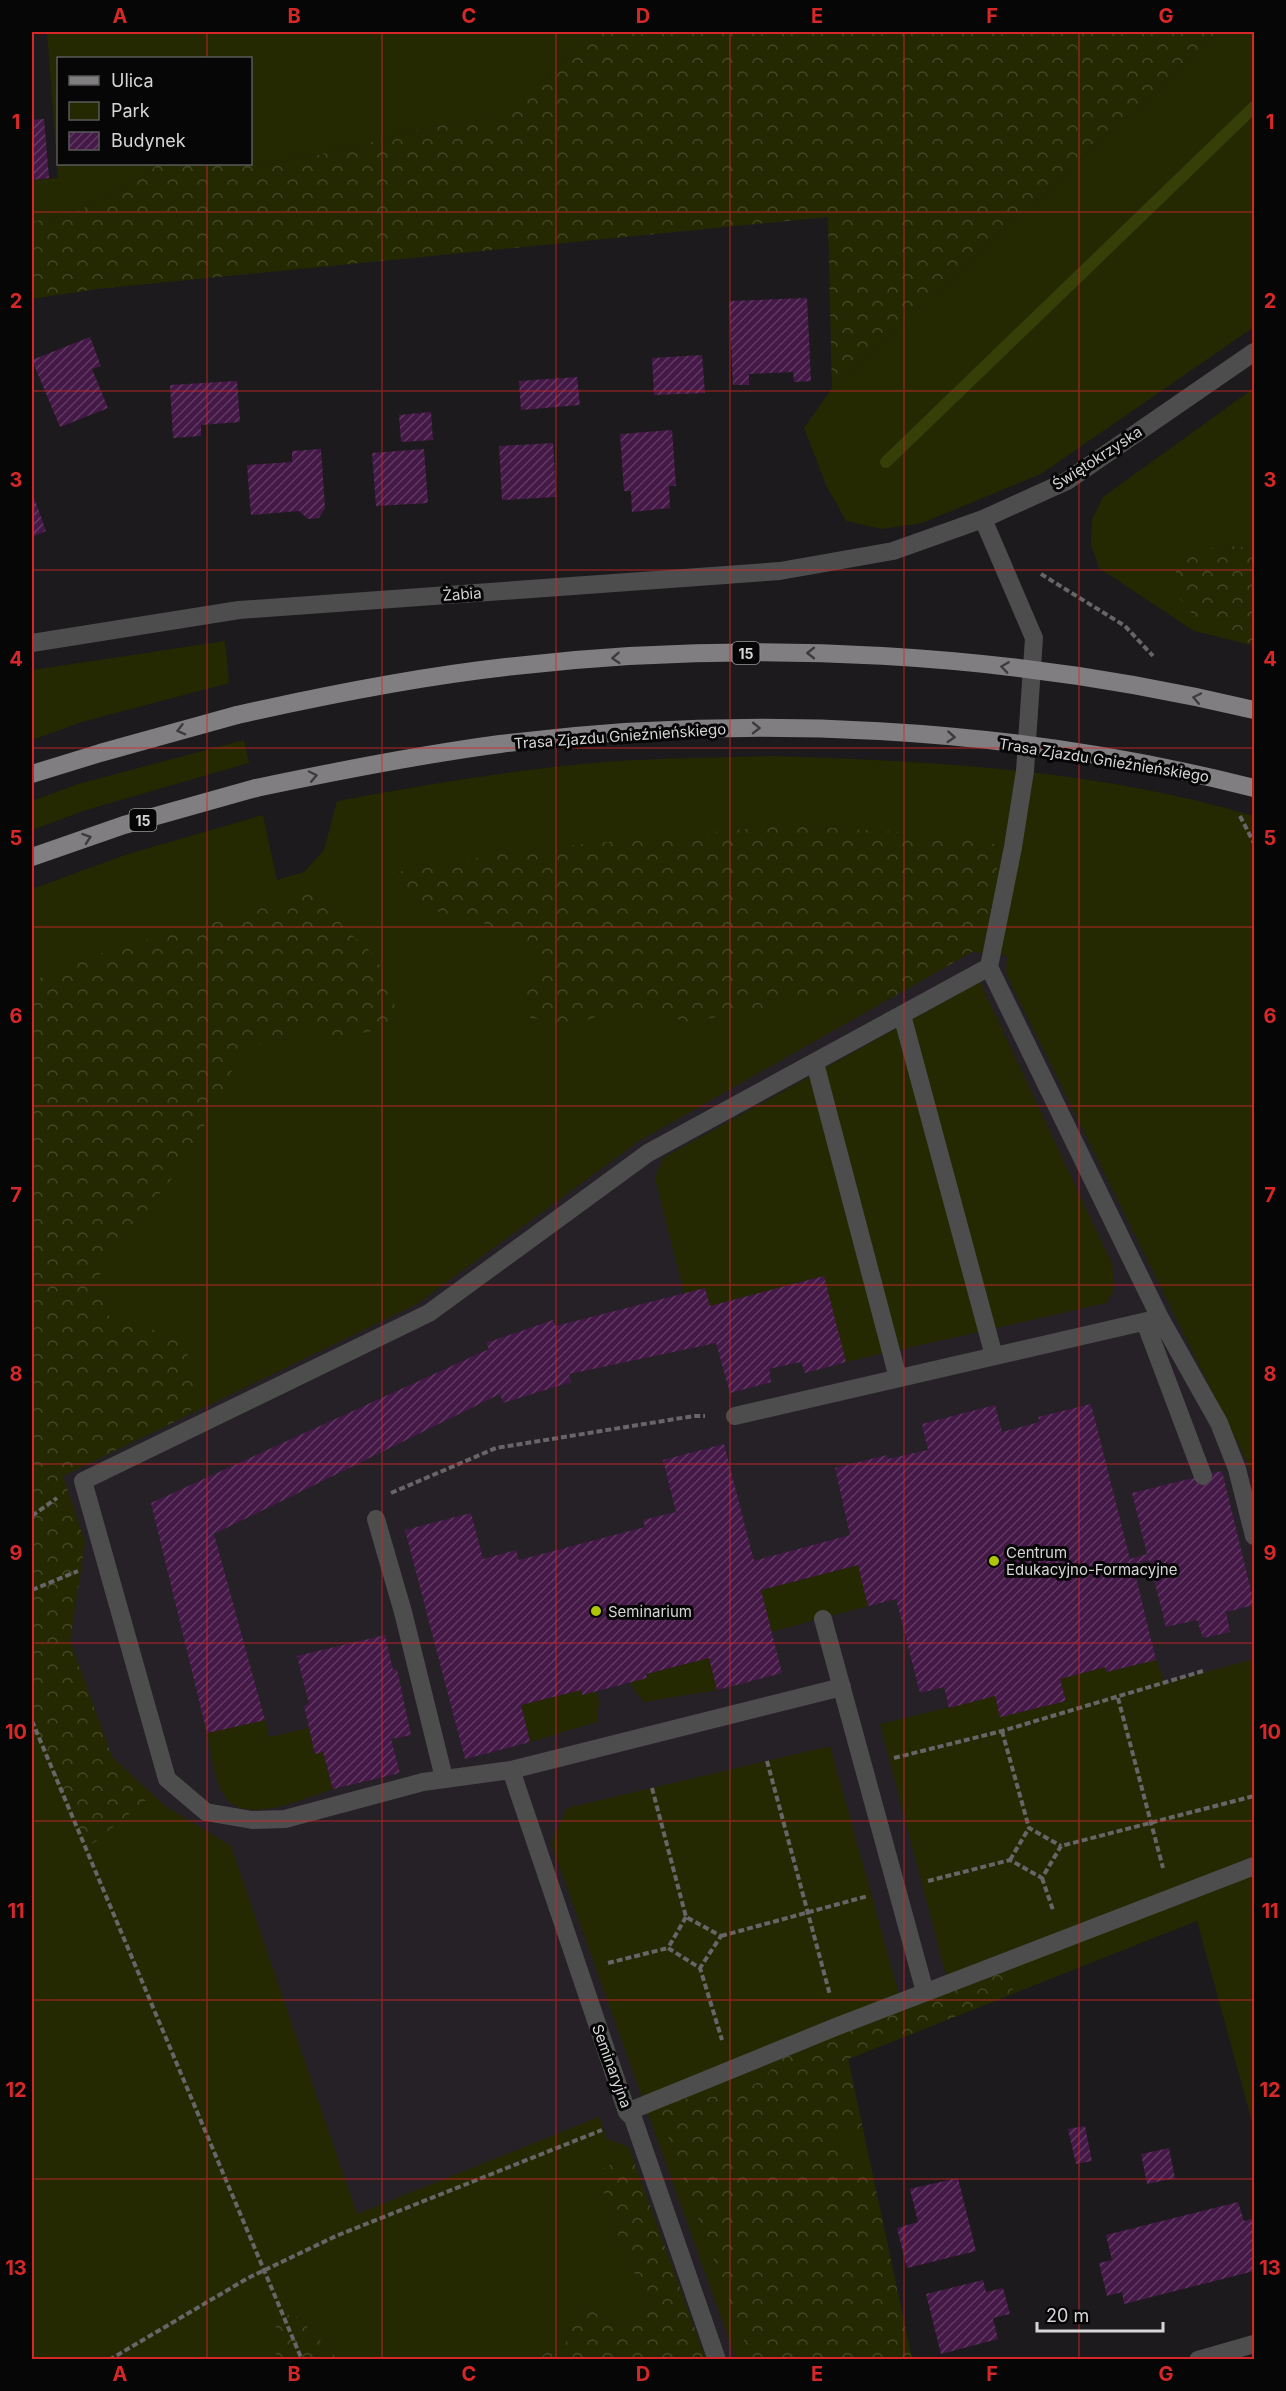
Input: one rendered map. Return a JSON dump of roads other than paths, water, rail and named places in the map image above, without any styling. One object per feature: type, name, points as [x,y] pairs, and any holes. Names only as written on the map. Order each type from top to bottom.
[{"type":"main road","name":"15","points":[[32,774],[237,715],[377,686],[504,667],[650,655],[748,653],[890,656],[998,666],[1118,683],[1254,710]]},
{"type":"main road","name":"Trasa Zjazdu Gnieźnieńskiego","points":[[32,857],[124,825],[256,788],[403,758],[501,744],[645,731],[746,728],[855,730],[964,738],[1116,759],[1254,788]]},
{"type":"street","name":"Świętokrzyska","points":[[893,551],[983,519],[1067,481],[1254,352]]},
{"type":"street","points":[[983,519],[1034,638],[1025,771],[1013,847],[989,967],[1153,1320],[1219,1423],[1237,1469],[1254,1536]]},
{"type":"street","name":"Żabia","points":[[32,643],[239,610],[780,571],[893,551]]},
{"type":"street","points":[[842,1687],[511,1770],[444,1778],[285,1819],[252,1820],[206,1812],[167,1779],[83,1481],[429,1313],[648,1154],[989,967]]},
{"type":"street","points":[[902,1015],[994,1356]]},
{"type":"street","points":[[815,1063],[898,1378]]},
{"type":"street","points":[[735,1416],[1153,1320]]},
{"type":"street","points":[[1153,1320],[1165,1376],[1203,1476]]},
{"type":"street","points":[[376,1519],[403,1612],[444,1778]]},
{"type":"street","points":[[823,1619],[925,1992]]},
{"type":"street","name":"Seminaryjna","points":[[511,1770],[578,1971],[717,2360]]},
{"type":"street","points":[[630,2115],[838,2026],[1254,1866]]},
{"type":"street","points":[[1198,2360],[1254,2344]]},
{"type":"waterway","points":[[886,462],[1254,107]]},
{"type":"place","name":"Centrum Edukacyjno-Formacyjne","points":[[994,1561]]},
{"type":"place","name":"Seminarium","points":[[596,1611]]}]
